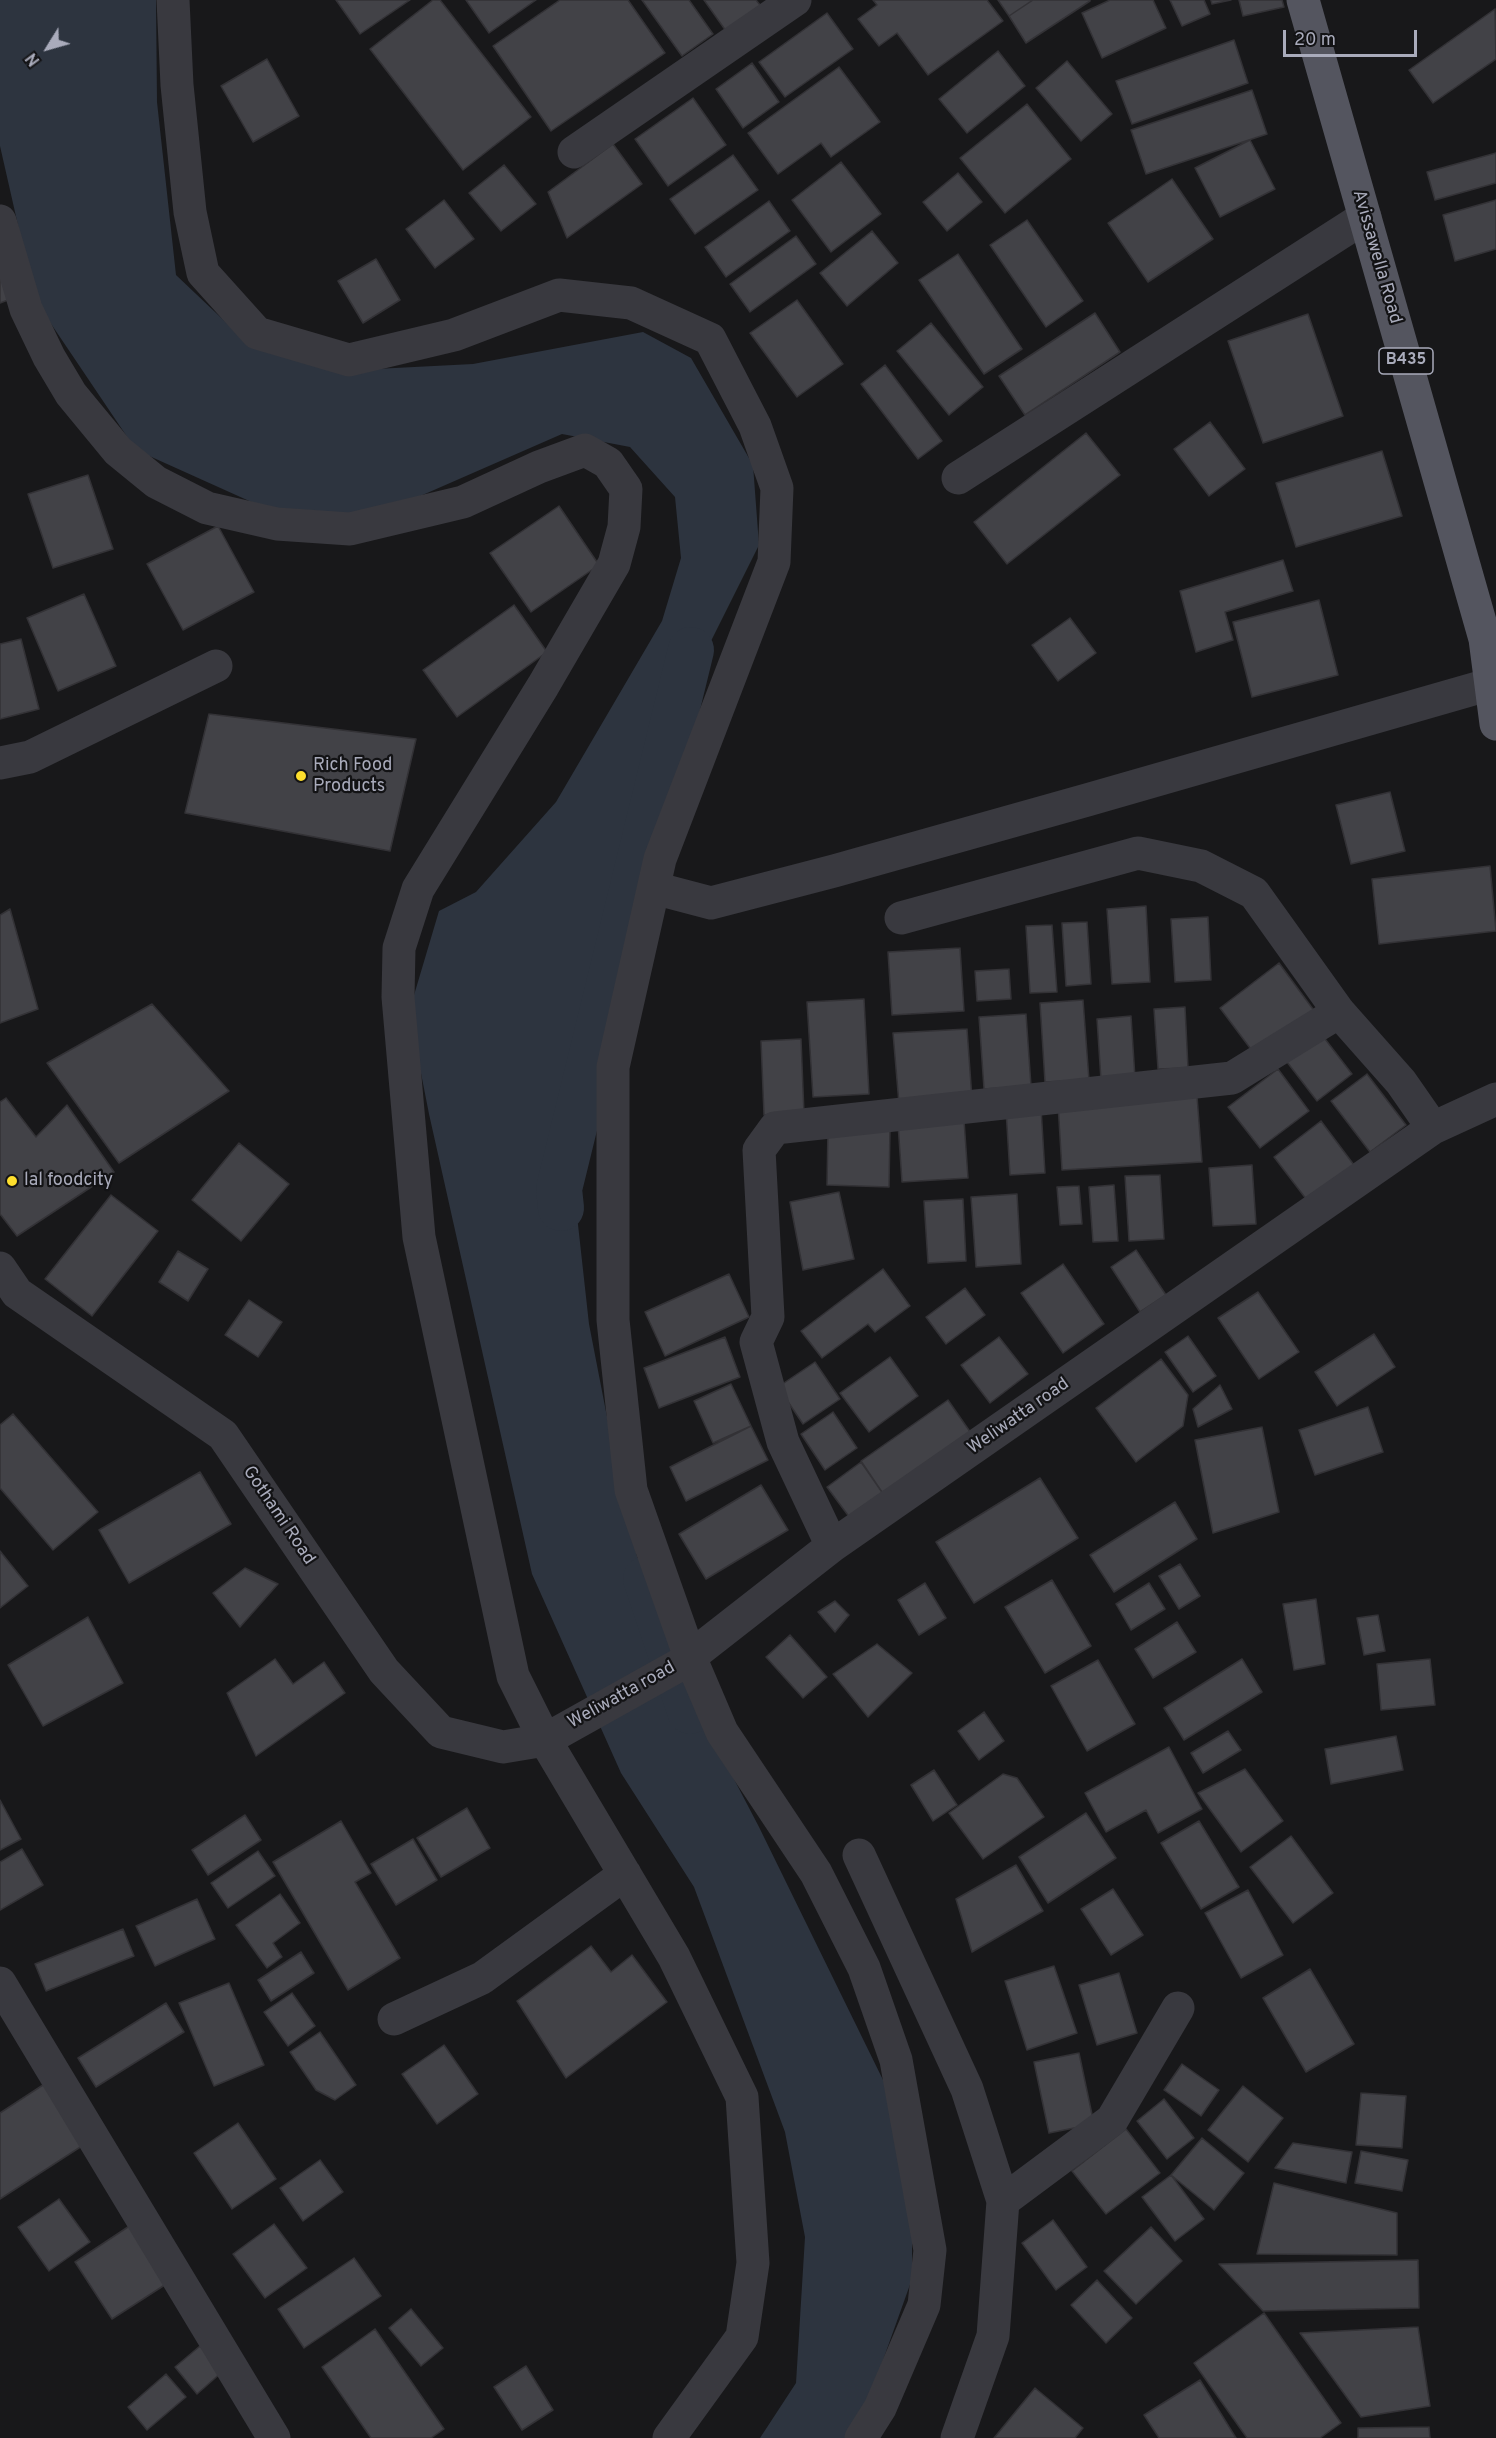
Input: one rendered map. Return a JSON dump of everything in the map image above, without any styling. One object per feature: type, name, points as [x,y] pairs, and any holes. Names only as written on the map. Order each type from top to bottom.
[{"type":"main road","name":"Avissawella Road","points":[[1303,0],[1485,639],[1496,724]]},
{"type":"street","points":[[173,0],[177,85],[190,212],[203,273],[257,333],[349,360],[454,335],[559,295],[631,303],[710,339],[755,426],[777,488],[774,562],[660,859],[613,1067],[613,1320],[631,1490],[685,1661],[722,1732],[816,1873],[864,1968],[896,2060],[930,2250],[924,2305],[880,2408],[861,2438]]},
{"type":"street","points":[[574,152],[795,0]]},
{"type":"street","points":[[958,478],[1365,217]]},
{"type":"street","points":[[0,221],[26,309],[49,357],[71,394],[118,452],[156,482],[207,508],[277,524],[350,529],[463,502],[539,467],[585,450],[608,463],[626,489],[624,527],[614,564],[543,686],[418,889],[399,948],[398,996],[419,1237],[513,1676],[554,1734],[625,1875],[674,1957],[742,2097],[753,2263],[742,2337],[669,2438]]},
{"type":"street","points":[[0,763],[30,757],[216,666]]},
{"type":"street","points":[[654,888],[711,903],[1076,804],[1491,684]]},
{"type":"street","points":[[901,918],[1138,853],[1201,866],[1254,893],[1339,1012],[1401,1082],[1433,1128]]},
{"type":"street","points":[[832,1546],[783,1442],[756,1342],[768,1317],[759,1150],[775,1128],[1232,1078],[1339,1012]]},
{"type":"street","name":"Weliwatta road","points":[[554,1734],[685,1661],[832,1546],[1433,1128],[1496,1100]]},
{"type":"street","name":"Gothami Road","points":[[0,1268],[17,1293],[223,1435],[384,1671],[441,1732],[503,1747],[554,1734]]},
{"type":"street","points":[[859,1855],[968,2089],[1003,2201],[993,2336],[957,2438]]},
{"type":"street","points":[[394,2019],[482,1978],[625,1875]]},
{"type":"street","points":[[0,1983],[274,2438]]},
{"type":"street","points":[[1003,2201],[1112,2120],[1178,2008]]},
{"type":"shaded area","points":[[0,0],[156,0],[157,102],[176,275],[253,348],[336,371],[473,364],[643,332],[691,358],[753,465],[759,545],[665,733],[612,910],[565,1107],[589,1324],[620,1484],[653,1624],[759,1827],[885,2084],[912,2179],[912,2279],[863,2416],[848,2438],[760,2438],[796,2383],[805,2237],[785,2132],[694,1887],[621,1773],[532,1574],[429,1114],[409,1012],[439,911],[476,892],[556,802],[662,621],[681,558],[675,497],[630,447],[562,434],[370,518],[267,509],[136,450],[35,300],[0,146]]},
{"type":"building","points":[[336,0],[410,0],[360,34]]},
{"type":"building","points":[[433,0],[440,0],[531,117],[463,170],[370,49]]},
{"type":"building","points":[[466,0],[536,0],[489,33]]},
{"type":"building","points":[[560,0],[628,0],[665,53],[551,131],[493,46]]},
{"type":"building","points":[[642,0],[689,0],[713,34],[682,56]]},
{"type":"building","points":[[704,0],[756,0],[761,6],[726,31]]},
{"type":"building","points":[[873,0],[987,0],[1003,21],[928,75],[897,33],[879,46],[858,19],[877,5]]},
{"type":"building","points":[[998,0],[1033,0],[1009,16]]},
{"type":"building","points":[[1033,0],[1090,1],[1026,43],[1009,16]]},
{"type":"building","points":[[1110,0],[1153,0],[1166,28],[1102,58],[1082,13]]},
{"type":"building","points":[[1170,0],[1204,0],[1210,14],[1182,26]]},
{"type":"building","points":[[1211,0],[1231,0],[1212,4]]},
{"type":"building","points":[[1239,0],[1282,0],[1284,7],[1243,16]]},
{"type":"building","points":[[1495,9],[1496,59],[1433,103],[1409,70]]},
{"type":"building","points":[[827,13],[853,49],[785,97],[759,62]]},
{"type":"building","points":[[1234,40],[1248,83],[1132,124],[1116,81]]},
{"type":"building","points":[[998,51],[1025,86],[967,133],[939,99]]},
{"type":"building","points":[[267,59],[299,116],[253,142],[221,86]]},
{"type":"building","points":[[1067,61],[1112,114],[1081,141],[1036,88]]},
{"type":"building","points":[[752,63],[779,102],[743,128],[716,89]]},
{"type":"building","points":[[839,67],[880,122],[831,157],[821,143],[778,174],[748,133]]},
{"type":"building","points":[[1252,90],[1267,134],[1146,174],[1131,130]]},
{"type":"building","points":[[693,98],[726,145],[668,186],[635,139]]},
{"type":"building","points":[[1027,104],[1071,159],[1005,213],[960,158]]},
{"type":"building","points":[[1250,140],[1275,189],[1220,217],[1195,168]]},
{"type":"building","points":[[613,144],[642,184],[567,238],[548,192]]},
{"type":"building","points":[[1496,153],[1496,183],[1435,200],[1427,172]]},
{"type":"building","points":[[733,155],[758,190],[695,234],[670,199]]},
{"type":"building","points":[[841,162],[881,214],[831,252],[792,200]]},
{"type":"building","points":[[504,165],[536,204],[501,231],[469,193]]},
{"type":"building","points":[[958,173],[982,202],[947,231],[923,202]]},
{"type":"building","points":[[1172,179],[1213,239],[1148,282],[1108,223]]},
{"type":"building","points":[[444,200],[474,239],[435,268],[406,229]]},
{"type":"building","points":[[1496,200],[1496,249],[1455,261],[1443,215]]},
{"type":"building","points":[[769,201],[790,231],[726,277],[705,247]]},
{"type":"building","points":[[1027,220],[1083,301],[1046,327],[990,245]]},
{"type":"building","points":[[872,231],[898,263],[847,306],[820,273]]},
{"type":"building","points":[[796,236],[816,264],[750,312],[730,284]]},
{"type":"building","points":[[958,254],[1022,349],[984,374],[919,280]]},
{"type":"building","points":[[376,259],[400,300],[363,323],[338,281]]},
{"type":"building","points":[[0,265],[13,298],[0,303]]},
{"type":"building","points":[[797,300],[843,364],[797,397],[750,333]]},
{"type":"building","points":[[1095,313],[1120,352],[1025,415],[999,376]]},
{"type":"building","points":[[1308,314],[1343,416],[1263,443],[1228,341]]},
{"type":"building","points":[[931,323],[983,387],[949,415],[897,351]]},
{"type":"building","points":[[885,365],[942,441],[918,459],[861,384]]},
{"type":"building","points":[[1210,422],[1245,469],[1209,496],[1174,449]]},
{"type":"building","points":[[1086,433],[1120,475],[1007,564],[974,522]]},
{"type":"building","points":[[1382,451],[1402,516],[1296,547],[1276,483]]},
{"type":"building","points":[[88,475],[113,549],[53,568],[28,494]]},
{"type":"building","points":[[559,506],[599,565],[531,612],[490,553]]},
{"type":"building","points":[[218,526],[254,592],[183,630],[147,564]]},
{"type":"building","points":[[1283,560],[1293,591],[1225,612],[1233,640],[1196,652],[1180,591]]},
{"type":"building","points":[[84,594],[116,666],[58,691],[27,618]]},
{"type":"building","points":[[1319,600],[1338,675],[1252,697],[1233,622]]},
{"type":"building","points":[[514,605],[547,652],[457,717],[423,670]]},
{"type":"building","points":[[1070,618],[1096,653],[1058,681],[1032,645]]},
{"type":"building","points":[[21,639],[39,709],[0,719],[0,644]]},
{"type":"building","name":"Rich Food Products","points":[[209,714],[416,739],[390,851],[185,813]]},
{"type":"building","points":[[1390,792],[1405,851],[1351,864],[1336,805]]},
{"type":"building","points":[[1490,866],[1496,931],[1379,944],[1372,879]]},
{"type":"building","points":[[1146,906],[1150,982],[1112,984],[1107,909]]},
{"type":"building","points":[[10,909],[38,1009],[0,1023],[0,915]]},
{"type":"building","points":[[1208,917],[1211,980],[1175,982],[1171,919]]},
{"type":"building","points":[[1087,922],[1091,984],[1066,986],[1062,923]]},
{"type":"building","points":[[1052,925],[1057,992],[1030,993],[1026,926]]},
{"type":"building","points":[[960,948],[964,1011],[892,1015],[888,952]]},
{"type":"building","points":[[1279,963],[1318,1016],[1259,1060],[1220,1008]]},
{"type":"building","points":[[1009,969],[1011,999],[977,1001],[975,971]]},
{"type":"building","points":[[864,999],[869,1094],[813,1097],[807,1002]]},
{"type":"building","points":[[1083,1000],[1089,1080],[1045,1082],[1040,1003]]},
{"type":"building","points":[[152,1004],[229,1091],[119,1163],[47,1063]]},
{"type":"building","points":[[1185,1007],[1188,1068],[1158,1069],[1154,1009]]},
{"type":"building","points":[[1026,1014],[1031,1086],[984,1089],[979,1017]]},
{"type":"building","points":[[1131,1016],[1135,1078],[1101,1080],[1097,1019]]},
{"type":"building","points":[[967,1029],[972,1099],[899,1104],[893,1033]]},
{"type":"building","points":[[1322,1035],[1352,1074],[1317,1101],[1287,1062]]},
{"type":"building","points":[[801,1039],[804,1114],[764,1115],[761,1041]]},
{"type":"building","points":[[1278,1069],[1309,1111],[1260,1148],[1228,1107]]},
{"type":"building","points":[[1367,1074],[1406,1125],[1370,1152],[1331,1101]]},
{"type":"building","points":[[1197,1096],[1202,1162],[1062,1170],[1058,1104]]},
{"type":"building","points":[[6,1098],[36,1137],[67,1105],[114,1172],[17,1236],[0,1214],[0,1102]]},
{"type":"building","points":[[1041,1108],[1045,1173],[1010,1175],[1006,1110]]},
{"type":"building","points":[[964,1120],[968,1178],[902,1182],[898,1124]]},
{"type":"building","points":[[1321,1121],[1357,1169],[1310,1204],[1274,1157]]},
{"type":"building","points":[[828,1127],[890,1129],[889,1187],[827,1185]]},
{"type":"building","points":[[239,1143],[289,1184],[241,1241],[192,1200]]},
{"type":"building","points":[[1252,1165],[1256,1224],[1213,1226],[1209,1168]]},
{"type":"building","points":[[1160,1175],[1164,1239],[1129,1241],[1125,1176]]},
{"type":"building","points":[[1114,1185],[1118,1241],[1093,1242],[1089,1187]]},
{"type":"building","points":[[1079,1186],[1082,1224],[1060,1225],[1057,1187]]},
{"type":"building","points":[[839,1192],[854,1259],[803,1270],[790,1202]]},
{"type":"building","points":[[1017,1194],[1021,1264],[976,1267],[971,1197]]},
{"type":"building","points":[[111,1195],[158,1231],[92,1316],[45,1279]]},
{"type":"building","points":[[963,1199],[966,1261],[928,1263],[924,1201]]},
{"type":"building","points":[[1136,1250],[1166,1295],[1140,1312],[1111,1267]]},
{"type":"building","points":[[178,1251],[208,1269],[188,1301],[159,1282]]},
{"type":"building","points":[[1063,1264],[1104,1324],[1063,1353],[1021,1293]]},
{"type":"building","points":[[883,1269],[910,1306],[875,1332],[868,1324],[822,1358],[801,1331]]},
{"type":"building","points":[[729,1274],[749,1317],[665,1356],[645,1312]]},
{"type":"building","points":[[965,1288],[985,1315],[946,1344],[926,1317]]},
{"type":"building","points":[[1258,1292],[1299,1352],[1259,1379],[1218,1318]]},
{"type":"building","points":[[249,1300],[282,1322],[258,1357],[225,1335]]},
{"type":"building","points":[[1374,1334],[1395,1367],[1337,1406],[1315,1372]]},
{"type":"building","points":[[1188,1336],[1216,1376],[1193,1392],[1165,1352]]},
{"type":"building","points":[[725,1337],[740,1377],[659,1408],[644,1368]]},
{"type":"building","points":[[999,1337],[1028,1374],[990,1403],[961,1365]]},
{"type":"building","points":[[890,1357],[918,1396],[869,1432],[840,1393]]},
{"type":"building","points":[[1161,1359],[1188,1395],[1183,1426],[1136,1462],[1096,1408]]},
{"type":"building","points":[[815,1362],[840,1399],[803,1424],[778,1387]]},
{"type":"building","points":[[731,1384],[751,1426],[713,1443],[694,1401]]},
{"type":"building","points":[[1220,1385],[1232,1409],[1198,1427],[1193,1409]]},
{"type":"building","points":[[948,1400],[973,1436],[886,1498],[861,1461]]},
{"type":"building","points":[[1368,1407],[1383,1452],[1315,1475],[1299,1430]]},
{"type":"building","points":[[833,1412],[857,1448],[825,1470],[801,1434]]},
{"type":"building","points":[[13,1414],[98,1512],[53,1550],[0,1488],[0,1425]]},
{"type":"building","points":[[751,1426],[768,1460],[686,1501],[670,1467]]},
{"type":"building","points":[[1262,1427],[1279,1512],[1213,1533],[1195,1440]]},
{"type":"building","points":[[861,1462],[886,1498],[853,1522],[827,1487]]},
{"type":"building","points":[[200,1472],[231,1524],[129,1583],[99,1530]]},
{"type":"building","points":[[1040,1478],[1078,1538],[974,1603],[936,1542]]},
{"type":"building","points":[[761,1485],[788,1530],[706,1579],[679,1534]]},
{"type":"building","points":[[1175,1502],[1197,1539],[1114,1592],[1090,1555]]},
{"type":"building","points":[[0,1551],[28,1586],[0,1608]]},
{"type":"building","points":[[1180,1564],[1200,1596],[1179,1609],[1159,1576]]},
{"type":"building","points":[[245,1568],[278,1584],[240,1627],[213,1593]]},
{"type":"building","points":[[1052,1580],[1091,1646],[1045,1673],[1005,1607]]},
{"type":"building","points":[[925,1583],[946,1618],[919,1635],[898,1600]]},
{"type":"building","points":[[1149,1583],[1165,1609],[1131,1630],[1116,1604]]},
{"type":"building","points":[[1316,1599],[1325,1664],[1294,1670],[1283,1604]]},
{"type":"building","points":[[835,1601],[849,1615],[835,1632],[818,1612]]},
{"type":"building","points":[[1378,1615],[1385,1651],[1364,1655],[1357,1618]]},
{"type":"building","points":[[88,1617],[123,1683],[43,1726],[8,1665]]},
{"type":"building","points":[[1177,1622],[1196,1652],[1153,1678],[1135,1649]]},
{"type":"building","points":[[790,1635],[827,1677],[803,1698],[766,1657]]},
{"type":"building","points":[[877,1644],[912,1673],[868,1717],[833,1674]]},
{"type":"building","points":[[275,1659],[293,1684],[324,1662],[345,1693],[256,1756],[227,1693]]},
{"type":"building","points":[[1242,1659],[1262,1692],[1184,1740],[1164,1708]]},
{"type":"building","points":[[1430,1659],[1435,1705],[1381,1710],[1377,1664]]},
{"type":"building","points":[[1098,1660],[1135,1724],[1087,1751],[1051,1686]]},
{"type":"building","points":[[984,1712],[1004,1741],[979,1760],[958,1731]]},
{"type":"building","points":[[1228,1731],[1241,1750],[1203,1773],[1191,1753]]},
{"type":"building","points":[[1396,1736],[1403,1770],[1331,1784],[1325,1749]]},
{"type":"building","points":[[1169,1747],[1202,1809],[1158,1833],[1146,1810],[1106,1832],[1085,1793]]},
{"type":"building","points":[[1245,1769],[1283,1821],[1241,1852],[1198,1793]]},
{"type":"building","points":[[934,1770],[957,1805],[933,1821],[911,1785]]},
{"type":"building","points":[[1003,1774],[1017,1778],[1044,1817],[983,1859],[949,1813]]},
{"type":"building","points":[[0,1800],[21,1839],[0,1850]]},
{"type":"building","points":[[467,1808],[490,1848],[441,1877],[417,1838]]},
{"type":"building","points":[[1086,1813],[1116,1858],[1048,1903],[1019,1857]]},
{"type":"building","points":[[245,1815],[261,1840],[208,1875],[192,1850]]},
{"type":"building","points":[[341,1821],[371,1873],[355,1882],[400,1958],[348,1990],[273,1862]]},
{"type":"building","points":[[1199,1821],[1239,1887],[1201,1909],[1161,1843]]},
{"type":"building","points":[[1291,1836],[1333,1893],[1293,1923],[1250,1867]]},
{"type":"building","points":[[413,1839],[437,1880],[396,1905],[371,1864]]},
{"type":"building","points":[[22,1849],[43,1885],[0,1910],[0,1862]]},
{"type":"building","points":[[258,1851],[275,1876],[228,1908],[211,1883]]},
{"type":"building","points":[[1016,1865],[1043,1911],[972,1952],[956,1899]]},
{"type":"building","points":[[1113,1889],[1143,1935],[1111,1955],[1081,1909]]},
{"type":"building","points":[[1248,1890],[1283,1955],[1241,1978],[1205,1913]]},
{"type":"building","points":[[280,1894],[300,1923],[273,1943],[282,1957],[267,1968],[236,1925]]},
{"type":"building","points":[[197,1899],[215,1939],[155,1966],[136,1926]]},
{"type":"building","points":[[123,1929],[134,1956],[46,1991],[35,1964]]},
{"type":"building","points":[[591,1946],[611,1972],[632,1955],[667,2002],[566,2078],[517,2001]]},
{"type":"building","points":[[301,1952],[314,1973],[271,2001],[258,1980]]},
{"type":"building","points":[[1054,1966],[1077,2033],[1027,2050],[1005,1981]]},
{"type":"building","points":[[1310,1969],[1354,2044],[1306,2072],[1263,1998]]},
{"type":"building","points":[[1119,1973],[1137,2033],[1097,2045],[1079,1985]]},
{"type":"building","points":[[229,1983],[264,2065],[214,2086],[179,2003]]},
{"type":"building","points":[[292,1993],[315,2026],[288,2046],[264,2012]]},
{"type":"building","points":[[166,2003],[184,2032],[96,2087],[78,2058]]},
{"type":"building","points":[[320,2032],[356,2085],[335,2100],[316,2090],[290,2052]]},
{"type":"building","points":[[444,2045],[478,2094],[437,2124],[402,2074]]},
{"type":"building","points":[[1079,2053],[1094,2124],[1049,2133],[1034,2062]]},
{"type":"building","points":[[1182,2064],[1219,2090],[1201,2116],[1164,2090]]},
{"type":"building","points":[[46,2083],[85,2144],[0,2199],[0,2113]]},
{"type":"building","points":[[1243,2086],[1283,2118],[1248,2162],[1208,2130]]},
{"type":"building","points":[[1361,2093],[1406,2096],[1402,2148],[1356,2145]]},
{"type":"building","points":[[1164,2099],[1194,2138],[1167,2159],[1137,2121]]},
{"type":"building","points":[[238,2123],[276,2179],[232,2209],[194,2153]]},
{"type":"building","points":[[1126,2129],[1160,2173],[1106,2214],[1072,2171]]},
{"type":"building","points":[[1202,2138],[1244,2173],[1214,2210],[1171,2175]]},
{"type":"building","points":[[1293,2143],[1352,2152],[1346,2183],[1275,2168]]},
{"type":"building","points":[[1361,2151],[1408,2160],[1402,2191],[1355,2183]]},
{"type":"building","points":[[320,2160],[343,2192],[303,2221],[280,2188]]},
{"type":"building","points":[[1171,2175],[1204,2219],[1175,2241],[1142,2197]]},
{"type":"building","points":[[1274,2183],[1397,2213],[1397,2255],[1257,2254]]},
{"type":"building","points":[[59,2199],[90,2242],[49,2271],[18,2227]]},
{"type":"building","points":[[1053,2220],[1087,2267],[1056,2290],[1022,2243]]},
{"type":"building","points":[[137,2221],[174,2279],[112,2319],[75,2262]]},
{"type":"building","points":[[274,2224],[307,2268],[265,2298],[233,2254]]},
{"type":"building","points":[[1151,2227],[1182,2261],[1136,2304],[1104,2271]]},
{"type":"building","points":[[354,2258],[381,2296],[304,2348],[278,2309]]},
{"type":"building","points":[[1418,2260],[1419,2308],[1263,2311],[1219,2264]]},
{"type":"building","points":[[1097,2280],[1132,2318],[1106,2343],[1071,2305]]},
{"type":"building","points":[[411,2309],[443,2348],[421,2366],[389,2328]]},
{"type":"building","points":[[1264,2313],[1341,2423],[1320,2438],[1247,2438],[1194,2363]]},
{"type":"building","points":[[1418,2327],[1430,2406],[1361,2417],[1300,2333]]},
{"type":"building","points":[[375,2329],[444,2429],[431,2438],[371,2438],[322,2367]]},
{"type":"building","points":[[200,2346],[222,2372],[197,2394],[175,2367]]},
{"type":"building","points":[[526,2366],[553,2410],[522,2430],[494,2387]]},
{"type":"building","points":[[166,2374],[186,2397],[147,2430],[128,2407]]},
{"type":"building","points":[[1200,2380],[1236,2438],[1159,2438],[1144,2415]]},
{"type":"building","points":[[1035,2388],[1083,2428],[1075,2438],[994,2438]]},
{"type":"building","points":[[1429,2427],[1430,2438],[1358,2438],[1358,2428]]},
{"type":"waterway","points":[[561,1208],[559,1189],[691,650]]},
{"type":"waterway","points":[[646,1579],[690,1711]]},
{"type":"place","name":"Rich Food Products","points":[[301,776]]},
{"type":"place","name":"lal foodcity","points":[[12,1181]]}]
